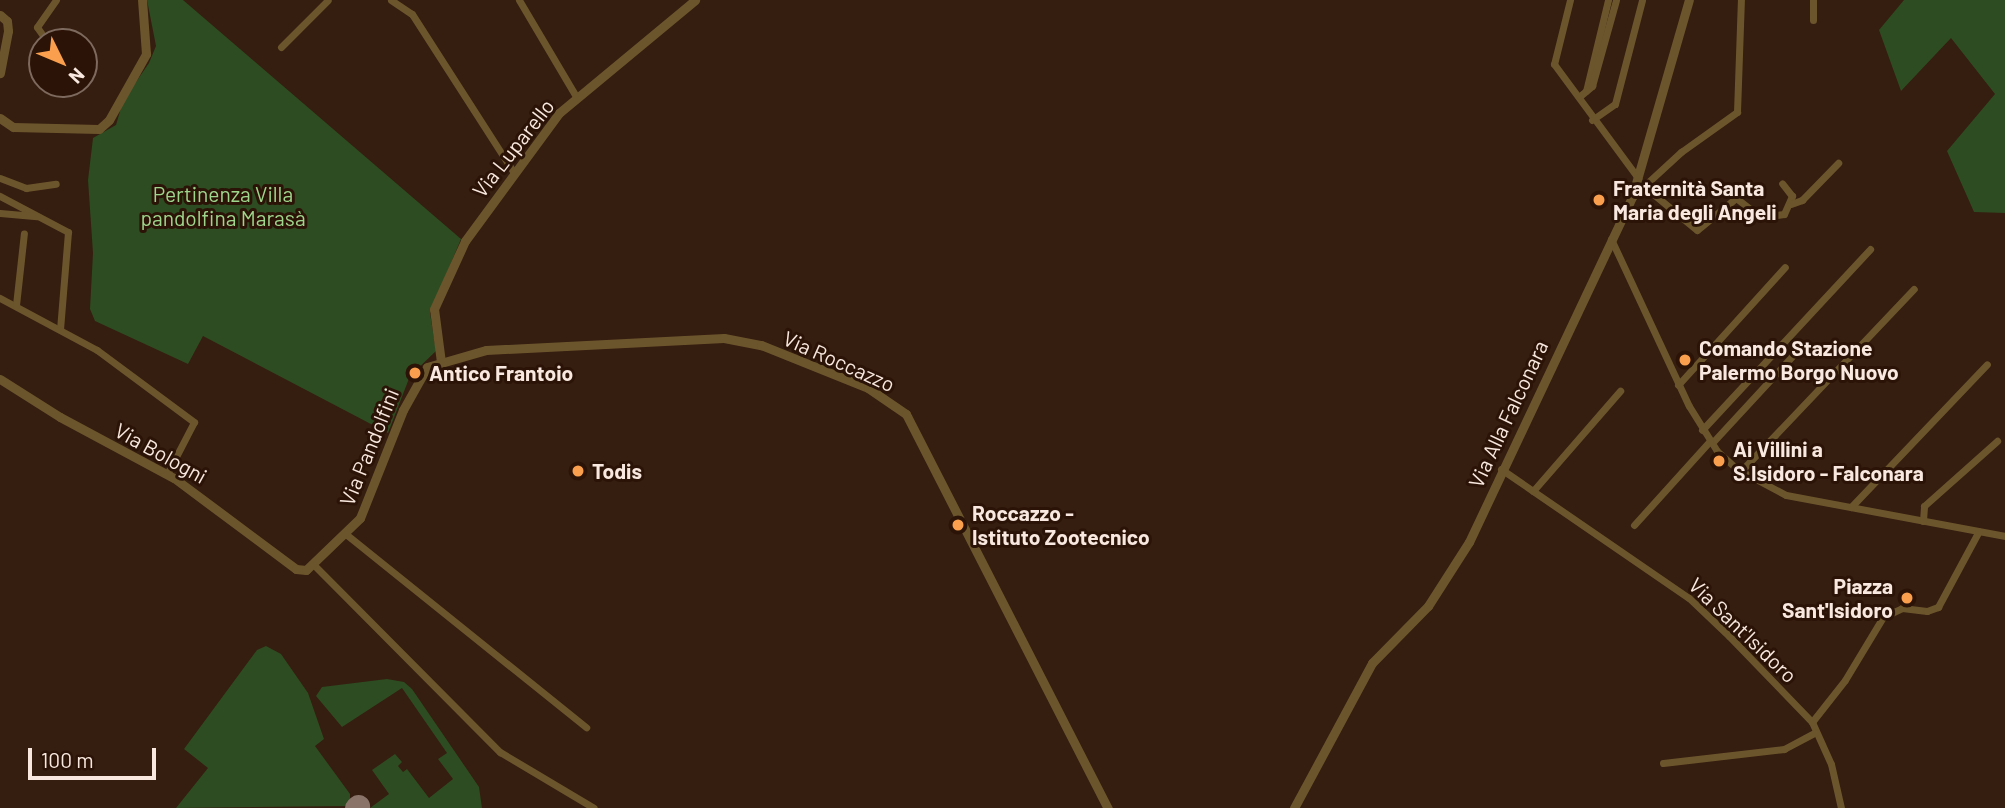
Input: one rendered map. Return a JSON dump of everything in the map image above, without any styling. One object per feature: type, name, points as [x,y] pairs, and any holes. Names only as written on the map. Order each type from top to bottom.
[{"type":"street","points":[[38,28],[56,0]]},
{"type":"street","points":[[0,118],[13,127],[99,129],[109,120],[146,54],[142,0]]},
{"type":"street","points":[[281,47],[328,0]]},
{"type":"street","points":[[391,0],[412,14],[514,173]]},
{"type":"street","points":[[519,0],[576,98]]},
{"type":"street","name":"Via Luparello","points":[[441,362],[434,309],[465,241],[559,113],[695,0]]},
{"type":"street","points":[[1570,0],[1554,64],[1583,93],[1592,120],[1639,179]]},
{"type":"street","points":[[1583,93],[1608,0]]},
{"type":"street","points":[[1583,93],[1592,86],[1616,0]]},
{"type":"street","points":[[1592,120],[1615,104],[1642,0]]},
{"type":"street","name":"Via Alla Falconara","points":[[1294,808],[1372,663],[1450,577],[1632,197],[1689,0]]},
{"type":"street","points":[[1632,197],[1646,188],[1681,152],[1737,112],[1741,0]]},
{"type":"street","points":[[1813,0],[1813,20]]},
{"type":"street","points":[[0,15],[7,20],[8,31],[0,73]]},
{"type":"street","points":[[1791,204],[1802,200],[1838,163]]},
{"type":"street","points":[[0,178],[26,188],[56,184]]},
{"type":"street","points":[[1646,188],[1696,230],[1737,198],[1766,218],[1784,214],[1791,204],[1791,191],[1782,183]]},
{"type":"street","points":[[0,195],[68,232],[60,329]]},
{"type":"street","points":[[0,212],[41,216]]},
{"type":"street","points":[[16,305],[24,233]]},
{"type":"street","points":[[1611,238],[1678,385],[1702,430],[1741,471],[1786,495],[2005,536]]},
{"type":"street","points":[[1702,430],[1870,249]]},
{"type":"street","points":[[1678,385],[1784,267]]},
{"type":"street","points":[[1741,471],[1914,289]]},
{"type":"street","points":[[0,298],[60,329],[122,368],[194,422],[167,474]]},
{"type":"street","name":"Via Roccazzo","points":[[441,362],[486,350],[733,339],[761,345],[891,402],[916,431],[1108,808]]},
{"type":"street","points":[[1634,525],[1795,353]]},
{"type":"street","name":"Via Pandolfini","points":[[296,569],[314,565],[347,535],[360,518],[418,376],[441,362]]},
{"type":"street","points":[[1851,507],[1987,364]]},
{"type":"street","name":"Via Bologni","points":[[0,379],[60,418],[203,496],[296,569]]},
{"type":"street","points":[[1532,491],[1620,391]]},
{"type":"street","points":[[1923,521],[1924,506],[1997,441]]},
{"type":"street","name":"Via Sant'Isidoro","points":[[1501,469],[1689,598],[1812,722],[1831,764],[1840,808]]},
{"type":"street","points":[[1812,722],[1845,680],[1883,617],[1902,608],[1927,611],[1938,607],[1979,531]]},
{"type":"street","points":[[347,535],[586,727]]},
{"type":"street","points":[[314,565],[499,752],[594,808]]},
{"type":"street","points":[[1663,762],[1784,749],[1816,732]]},
{"type":"green space","name":"Pertinenza Villa pandolfina Marasà","points":[[147,0],[183,0],[461,239],[430,313],[436,351],[410,376],[388,433],[203,336],[188,364],[95,321],[90,309],[93,253],[88,180],[93,138],[116,125],[123,101],[149,63],[156,46]]},
{"type":"green space","points":[[1904,0],[2005,0],[2005,213],[1974,212],[1947,151],[1995,94],[1951,38],[1901,91],[1879,30]]},
{"type":"green space","points":[[266,646],[281,654],[308,693],[324,739],[315,746],[350,794],[350,806],[176,808],[208,768],[184,749],[257,650]]},
{"type":"green space","points":[[387,679],[404,682],[412,689],[479,787],[482,808],[370,808],[389,794],[372,770],[395,754],[402,762],[398,766],[403,772],[407,769],[429,798],[453,779],[438,759],[447,753],[402,688],[342,727],[316,696],[322,687]]},
{"type":"place","name":"Fraternità Santa Maria degli Angeli","points":[[1599,200]]},
{"type":"place","name":"Comando Stazione Palermo Borgo Nuovo","points":[[1685,360]]},
{"type":"place","name":"Antico Frantoio","points":[[415,373]]},
{"type":"place","name":"Ai Villini a S.Isidoro - Falconara","points":[[1719,461]]},
{"type":"place","name":"Todis","points":[[578,471]]},
{"type":"place","name":"Roccazzo - Istituto Zootecnico","points":[[958,525]]},
{"type":"place","name":"Piazza Sant'Isidoro","points":[[1907,598]]}]
